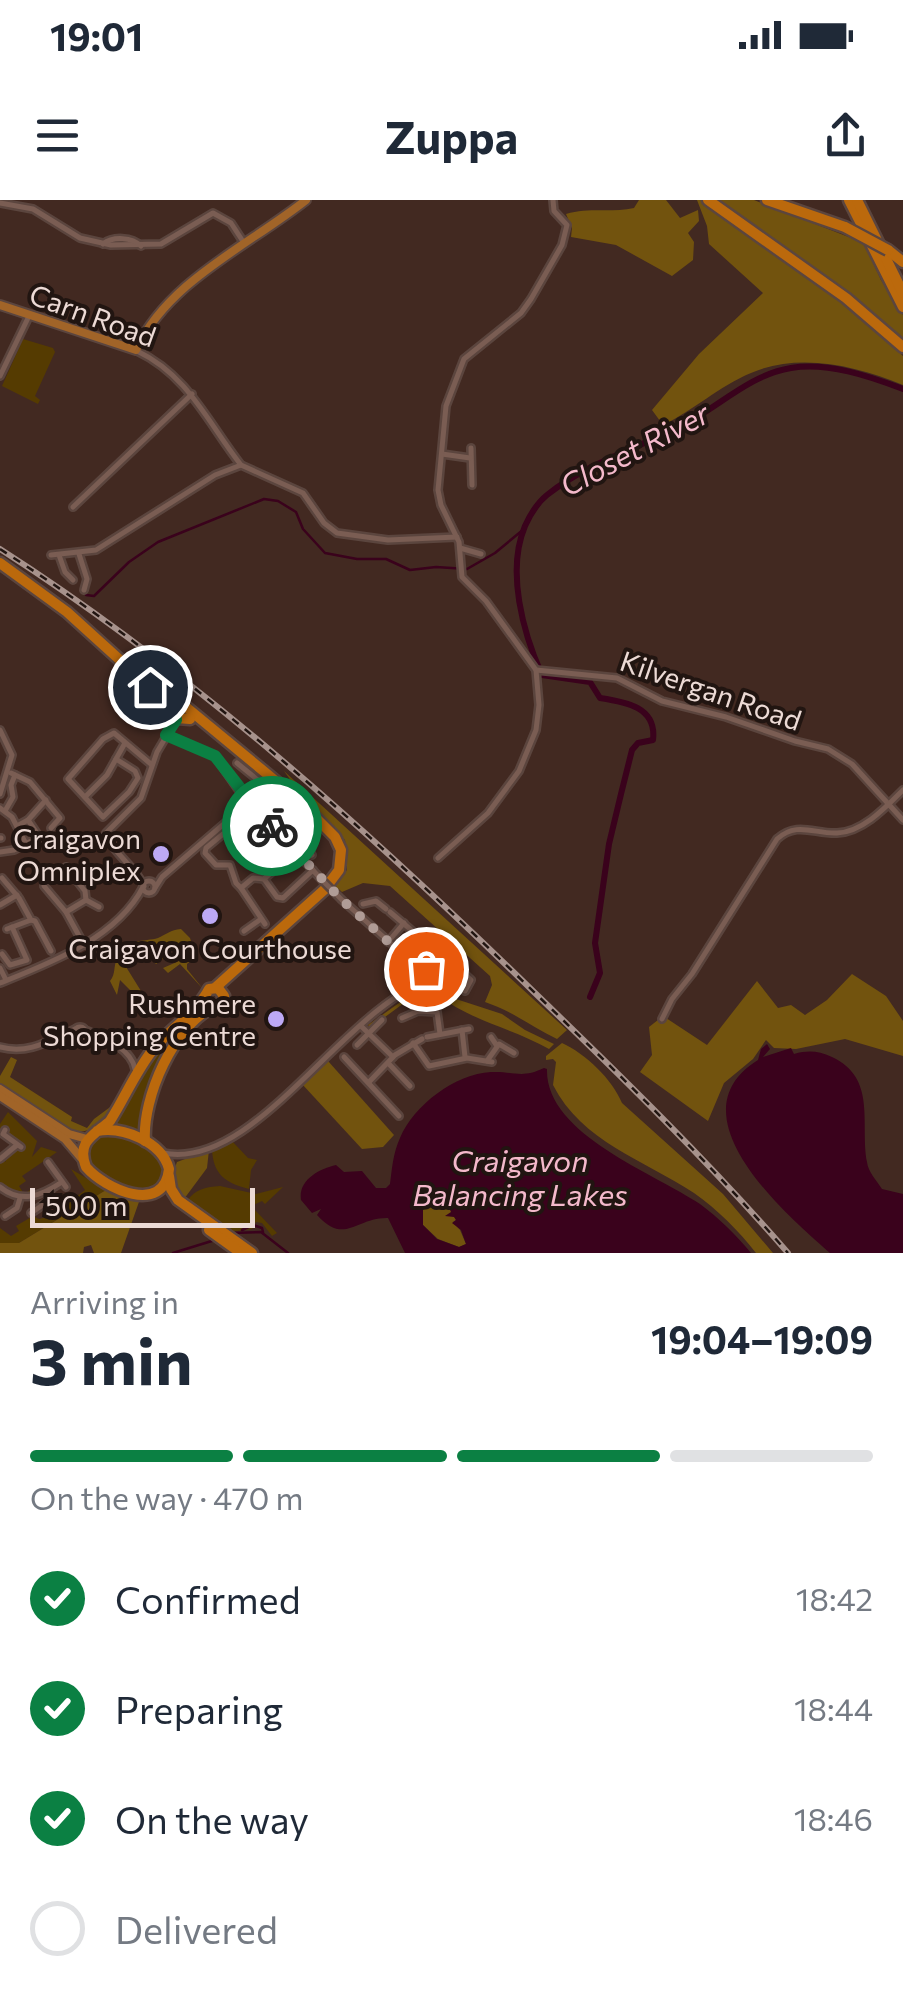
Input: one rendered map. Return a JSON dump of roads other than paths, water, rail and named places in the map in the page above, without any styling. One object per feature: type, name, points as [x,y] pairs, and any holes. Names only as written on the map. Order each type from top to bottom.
[{"type":"highway","points":[[708,200],[846,298],[903,347]]},
{"type":"highway","points":[[767,200],[845,226],[903,262]]},
{"type":"highway","points":[[849,200],[903,308]]},
{"type":"highway","points":[[857,200],[903,293]]},
{"type":"highway","points":[[0,563],[67,612],[181,713],[207,727],[291,794],[336,837],[342,850],[342,862],[332,882],[228,979],[220,991],[222,1002],[200,1016],[168,1057],[149,1104],[145,1141]]},
{"type":"highway","points":[[220,991],[209,990],[149,1055],[112,1118],[92,1135],[82,1151],[84,1163],[112,1186],[167,1199],[252,1253]]},
{"type":"highway","points":[[205,996],[215,1006]]},
{"type":"highway","points":[[92,1135],[117,1130],[160,1152],[175,1196],[241,1253]]},
{"type":"highway","points":[[154,1194],[162,1188],[169,1172]]},
{"type":"main road","points":[[136,350],[150,323],[172,298],[306,200]]},
{"type":"main road","name":"Carn Road","points":[[0,305],[136,350]]},
{"type":"main road","points":[[0,1092],[69,1134],[92,1135]]},
{"type":"main road","points":[[0,1092],[70,1143],[84,1163]]},
{"type":"street","points":[[438,858],[488,814],[518,772],[538,719],[539,671],[486,601],[464,581],[457,537],[439,494],[446,406],[461,363],[483,340],[521,313],[562,244],[566,225],[554,211],[553,200]]},
{"type":"street","points":[[0,203],[34,209],[76,236],[103,244],[142,246],[168,242],[212,213],[231,223],[245,245]]},
{"type":"street","points":[[0,376],[29,315]]},
{"type":"street","name":"Carn Road","points":[[136,350],[159,361],[192,394],[241,465]]},
{"type":"street","points":[[73,506],[192,394]]},
{"type":"street","points":[[472,448],[472,486]]},
{"type":"street","points":[[442,454],[470,458]]},
{"type":"street","points":[[74,580],[55,555],[80,554],[102,547],[215,475],[241,465],[303,493],[324,523],[337,533],[388,540],[457,537]]},
{"type":"street","points":[[460,548],[478,555]]},
{"type":"street","points":[[80,554],[87,579],[84,590]]},
{"type":"street","name":"Kilvergan Road","points":[[539,671],[618,678],[662,702],[726,716],[828,749],[852,764],[903,820]]},
{"type":"street","points":[[137,898],[149,894],[149,885],[106,836],[142,796],[156,756],[181,713]]},
{"type":"street","points":[[0,730],[12,755],[0,794]]},
{"type":"street","points":[[116,759],[135,771],[136,784],[106,817],[94,810],[68,779],[107,735],[114,734],[152,765]]},
{"type":"street","points":[[166,735],[212,753],[251,804],[322,880],[426,974]]},
{"type":"street","points":[[85,797],[107,775],[125,743]]},
{"type":"street","points":[[140,758],[156,756]]},
{"type":"street","points":[[0,968],[3,982],[55,962],[84,945],[149,885],[251,804],[265,791],[265,786],[237,762]]},
{"type":"street","points":[[7,773],[30,782],[63,819],[52,828]]},
{"type":"street","points":[[7,773],[13,798],[3,809],[26,844]]},
{"type":"street","points":[[662,1019],[776,839],[799,828],[844,832],[888,806],[903,790]]},
{"type":"street","points":[[17,826],[46,800]]},
{"type":"street","points":[[272,826],[283,816]]},
{"type":"street","points":[[28,820],[44,844]]},
{"type":"street","points":[[0,852],[39,837]]},
{"type":"street","points":[[222,838],[206,848],[205,854],[216,865],[230,865],[236,883],[263,922],[244,931]]},
{"type":"street","points":[[291,847],[302,841],[312,855]]},
{"type":"street","points":[[241,888],[253,878],[264,879],[288,858]]},
{"type":"street","points":[[67,870],[85,891],[86,900]]},
{"type":"street","points":[[264,879],[277,897],[283,898],[313,870]]},
{"type":"street","points":[[2,878],[30,920]]},
{"type":"street","points":[[47,888],[84,945]]},
{"type":"street","points":[[0,905],[17,896]]},
{"type":"street","points":[[86,900],[99,905]]},
{"type":"street","points":[[66,912],[86,900]]},
{"type":"street","points":[[363,904],[376,900],[404,922],[423,940],[417,950]]},
{"type":"street","points":[[2,954],[10,965],[27,960],[9,928],[30,920],[35,921],[52,950]]},
{"type":"street","points":[[385,939],[404,922]]},
{"type":"street","points":[[160,1152],[182,1154],[228,1139],[264,1116],[361,1026],[415,986],[444,954],[471,980],[465,990]]},
{"type":"street","points":[[401,1018],[418,1011],[438,1012],[440,1034]]},
{"type":"street","points":[[360,1044],[382,1020]]},
{"type":"street","points":[[361,1026],[410,1086]]},
{"type":"street","points":[[0,1047],[28,1049],[80,1027],[124,1051],[149,1055]]},
{"type":"street","points":[[369,1082],[413,1044],[440,1034],[466,1030],[465,1058]]},
{"type":"street","points":[[491,1037],[497,1046]]},
{"type":"street","points":[[413,1044],[428,1065]]},
{"type":"street","points":[[497,1046],[504,1045],[512,1053]]},
{"type":"street","points":[[420,1070],[465,1058],[490,1062],[497,1046]]},
{"type":"street","points":[[124,1051],[134,1062],[135,1074]]},
{"type":"street","points":[[343,1056],[398,1116]]},
{"type":"street","points":[[0,1159],[19,1146],[2,1134],[6,1130]]},
{"type":"street","points":[[169,1172],[182,1154]]},
{"type":"street","points":[[0,1186],[20,1198],[64,1184],[48,1162]]},
{"type":"street","points":[[34,1185],[37,1195]]},
{"type":"street","points":[[31,1213],[53,1198],[48,1191]]},
{"type":"street","points":[[5,1216],[17,1208],[20,1198]]},
{"type":"water","points":[[767,1044],[770,1049],[763,1057],[791,1048],[794,1054],[818,1052],[846,1066],[855,1077],[864,1103],[869,1169],[882,1189],[903,1194],[903,1253],[830,1253],[787,1214],[744,1162],[730,1134],[726,1107],[734,1082],[758,1060]]},
{"type":"water","name":"Craigavon Balancing Lakes","points":[[547,1069],[551,1092],[582,1132],[700,1204],[751,1253],[405,1253],[388,1218],[335,1228],[317,1215],[321,1209],[312,1213],[301,1200],[306,1181],[336,1165],[344,1172],[362,1171],[376,1188],[386,1188],[406,1126],[437,1093],[477,1074]],"holes":[[[441,1189],[451,1212],[445,1216],[454,1217],[452,1223],[461,1230],[466,1244],[459,1247],[437,1239],[423,1225],[423,1210],[432,1191]]]},
{"type":"waterway","name":"Closet River","points":[[590,997],[600,973],[595,943],[609,844],[632,750],[638,743],[653,740],[653,729],[645,713],[629,704],[600,698],[590,682],[542,675],[523,621],[517,582],[519,544],[527,522],[543,498],[562,484],[683,425],[748,384],[776,372],[805,367],[834,369],[903,389]]},
{"type":"waterway","points":[[86,595],[94,596],[129,562],[158,542],[264,499],[278,501],[296,512],[303,529],[325,553],[386,559],[410,570],[467,569],[524,529]]},
{"type":"waterway","points":[[242,1230],[253,1225],[263,1232]]},
{"type":"waterway","points":[[231,1233],[261,1232],[288,1253]]},
{"type":"waterway","points":[[173,1253],[215,1240]]},
{"type":"railway","points":[[0,549],[143,648],[345,815],[632,1088],[788,1253]]},
{"type":"place","name":"Craigavon Omniplex","points":[[161,854]]},
{"type":"place","name":"Craigavon Courthouse","points":[[210,916]]},
{"type":"place","name":"Rushmere Shopping Centre","points":[[276,1019]]}]
